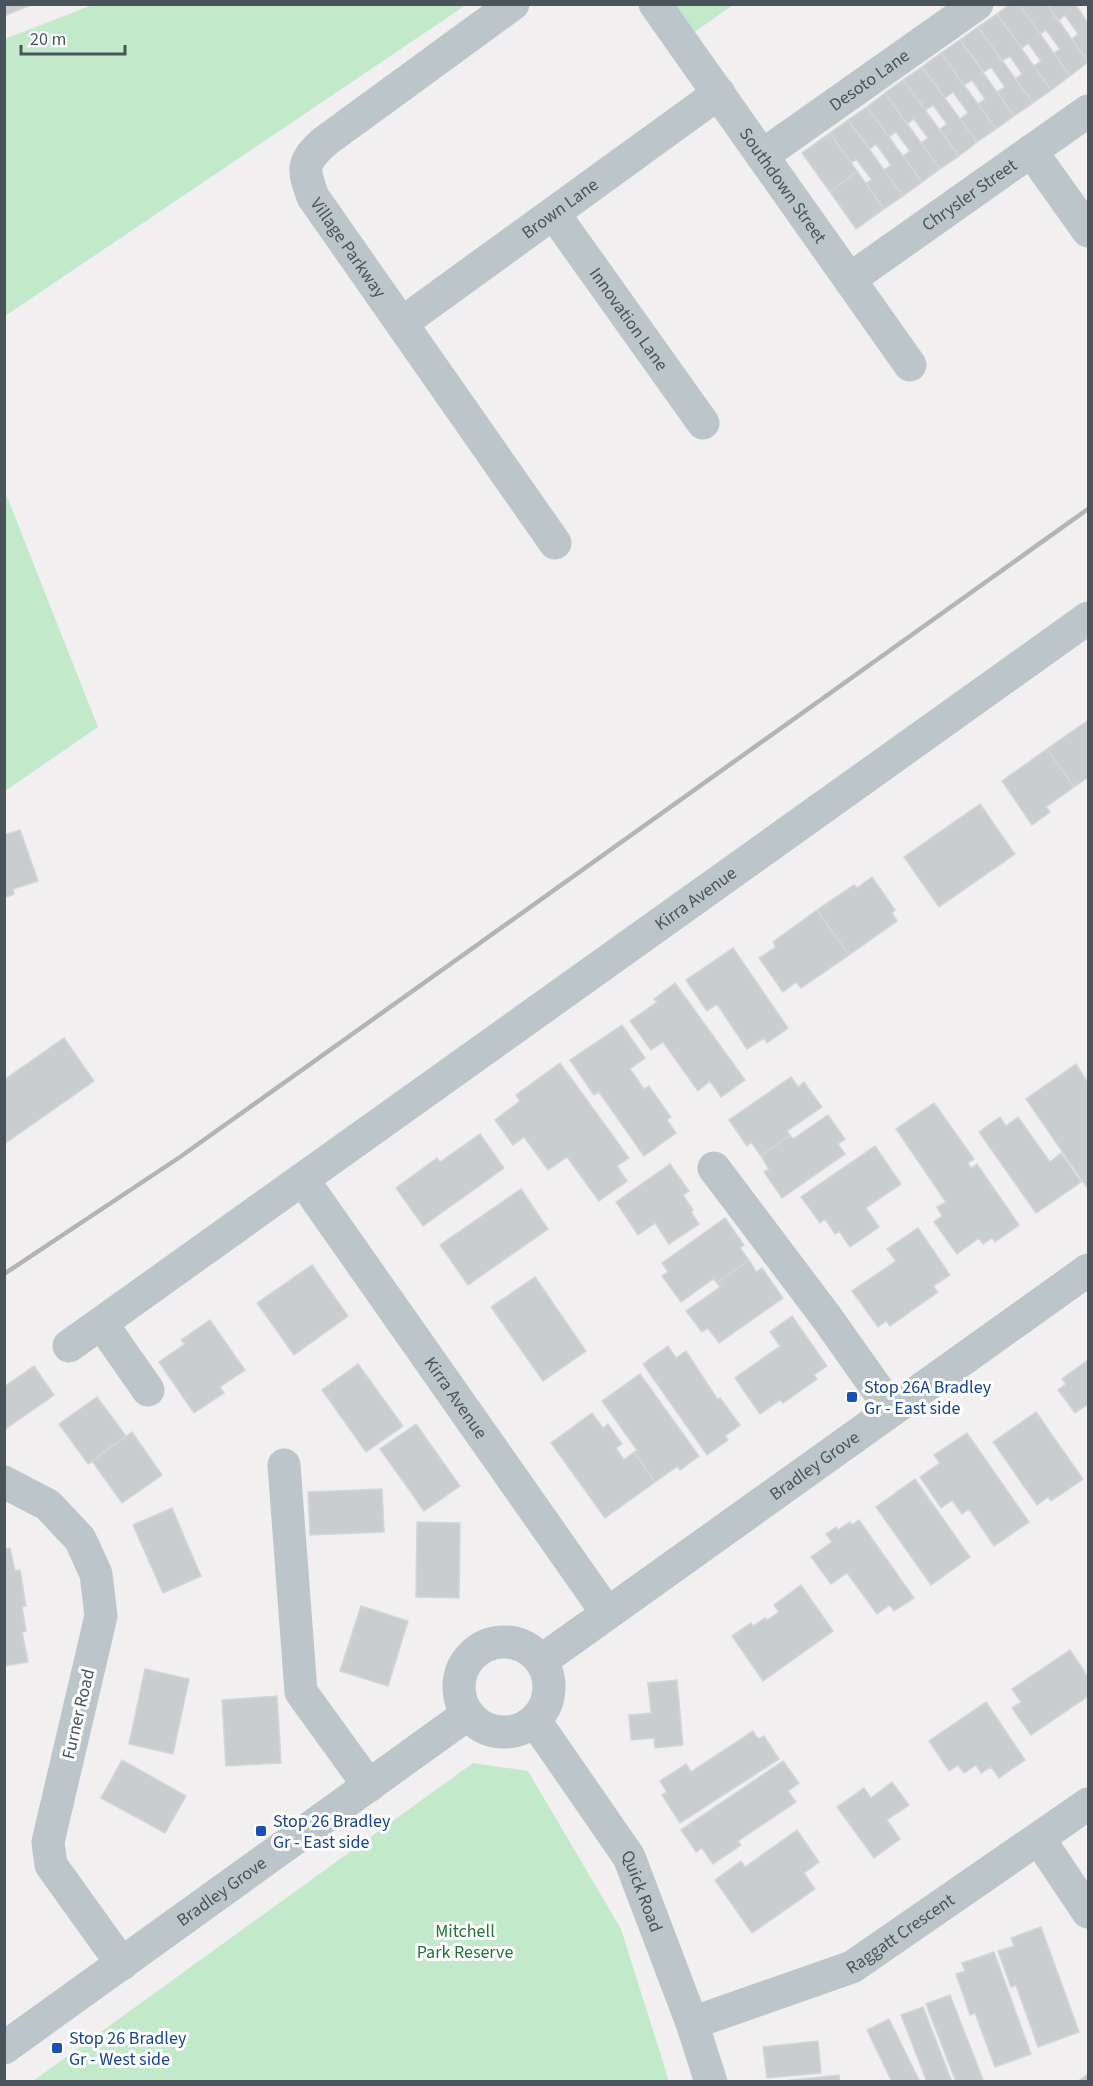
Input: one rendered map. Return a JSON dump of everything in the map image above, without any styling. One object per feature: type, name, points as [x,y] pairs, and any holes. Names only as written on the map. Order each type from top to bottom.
[{"type":"street","name":"Village Parkway","points":[[513,4],[324,142],[309,156],[305,175],[313,197],[555,543]]},
{"type":"street","name":"Southdown Street","points":[[655,4],[910,365]]},
{"type":"street","name":"Desoto Lane","points":[[763,155],[977,4]]},
{"type":"street","name":"Brown Lane","points":[[402,323],[718,93]]},
{"type":"street","name":"Chrysler Street","points":[[850,279],[1089,111]]},
{"type":"street","points":[[1031,151],[1089,231]]},
{"type":"street","name":"Innovation Lane","points":[[554,214],[703,423]]},
{"type":"street","name":"Kirra Avenue","points":[[69,1346],[1089,618]]},
{"type":"street","points":[[714,1168],[827,1318],[892,1410]]},
{"type":"street","name":"Kirra Avenue","points":[[303,1180],[608,1613]]},
{"type":"street","name":"Bradley Grove","points":[[541,1661],[1089,1270]]},
{"type":"street","points":[[102,1324],[148,1390]]},
{"type":"street","points":[[284,1465],[301,1692],[369,1786]]},
{"type":"street","name":"Furner Road","points":[[4,1482],[48,1505],[80,1539],[96,1574],[101,1616],[48,1842],[51,1865],[122,1964]]},
{"type":"street","points":[[503,1642],[527,1648],[541,1661],[547,1672],[549,1683],[548,1700],[535,1721],[520,1730],[502,1732],[485,1728],[468,1714],[460,1700],[459,1683],[462,1670],[473,1653],[486,1645],[503,1642]]},
{"type":"street","name":"Bradley Grove","points":[[4,2048],[468,1714]]},
{"type":"street","name":"Quick Road","points":[[535,1721],[629,1857],[692,2023],[711,2082]]},
{"type":"street","name":"Raggatt Crescent","points":[[692,2023],[852,1967],[1089,1804]]},
{"type":"street","points":[[1039,1839],[1089,1912]]},
{"type":"green space","points":[[92,5],[466,5],[5,316],[5,39]]},
{"type":"green space","points":[[673,5],[733,5],[693,33]]},
{"type":"green space","points":[[4,489],[98,727],[5,791],[4,791]]},
{"type":"green space","name":"Mitchell Park Reserve","points":[[473,1763],[528,1771],[621,1929],[669,2081],[33,2081]]},
{"type":"building","points":[[4,4],[20,4],[21,9],[4,16]]},
{"type":"building","points":[[20,4],[34,4],[21,9]]},
{"type":"building","points":[[1010,4],[1019,4],[1070,76],[1051,90],[1034,66],[1041,61],[1028,43],[1022,48],[997,14]]},
{"type":"building","points":[[1019,4],[1047,4],[1088,62],[1070,76],[1054,53],[1060,49],[1046,30],[1040,34]]},
{"type":"building","points":[[1047,4],[1075,4],[1088,23],[1088,62],[1072,39],[1078,34],[1065,15],[1058,21]]},
{"type":"building","points":[[997,14],[1051,90],[1033,103],[1015,79],[1022,74],[1010,56],[1002,61],[978,27]]},
{"type":"building","points":[[978,27],[1033,103],[1014,116],[997,92],[1005,87],[991,67],[984,72],[960,40]]},
{"type":"building","points":[[960,40],[1014,116],[996,129],[978,104],[985,99],[972,80],[964,85],[941,53]]},
{"type":"building","points":[[941,53],[996,129],[977,142],[960,119],[968,113],[953,92],[945,98],[922,67]]},
{"type":"building","points":[[922,67],[977,142],[959,156],[940,129],[947,124],[933,105],[926,110],[903,80]]},
{"type":"building","points":[[903,80],[959,156],[940,169],[921,143],[928,138],[914,119],[907,124],[885,93]]},
{"type":"building","points":[[885,93],[940,169],[922,182],[903,156],[910,151],[896,132],[889,137],[867,107]]},
{"type":"building","points":[[867,107],[922,182],[903,196],[884,170],[891,165],[876,144],[870,149],[848,120]]},
{"type":"building","points":[[848,120],[903,196],[884,209],[866,183],[872,180],[856,159],[851,163],[830,133]]},
{"type":"building","points":[[830,133],[857,171],[830,192],[802,153]]},
{"type":"building","points":[[857,171],[884,209],[856,229],[830,192]]},
{"type":"building","points":[[1087,721],[1088,777],[1074,787],[1047,749]]},
{"type":"building","points":[[1047,749],[1074,787],[1046,807],[1050,812],[1032,825],[1002,781]]},
{"type":"building","points":[[980,804],[1015,854],[939,907],[904,857]]},
{"type":"building","points":[[20,830],[38,881],[13,889],[14,894],[4,898],[4,835]]},
{"type":"building","points":[[872,877],[895,910],[892,913],[897,921],[849,955],[817,910],[854,885],[857,888]]},
{"type":"building","points":[[817,910],[849,955],[801,988],[796,982],[783,992],[759,958],[776,947],[773,942]]},
{"type":"building","points":[[733,948],[788,1028],[767,1043],[764,1038],[747,1049],[717,1004],[707,1011],[686,980]]},
{"type":"building","points":[[675,983],[745,1080],[721,1097],[710,1081],[698,1091],[663,1042],[651,1050],[630,1021],[657,1002],[654,999]]},
{"type":"building","points":[[622,1025],[645,1058],[630,1069],[644,1089],[649,1086],[671,1117],[667,1120],[676,1133],[644,1156],[599,1092],[594,1095],[570,1060]]},
{"type":"building","points":[[64,1038],[94,1081],[4,1144],[4,1080]]},
{"type":"building","points":[[560,1063],[629,1158],[617,1166],[627,1181],[599,1201],[567,1157],[548,1170],[524,1137],[513,1145],[495,1120],[520,1101],[516,1095]]},
{"type":"building","points":[[1076,1064],[1088,1083],[1088,1189],[1026,1099]]},
{"type":"building","points":[[791,1077],[798,1087],[804,1082],[822,1107],[787,1131],[790,1135],[761,1156],[751,1142],[747,1146],[729,1120]]},
{"type":"building","points":[[934,1103],[974,1159],[968,1163],[971,1168],[977,1164],[1019,1225],[995,1242],[992,1238],[983,1244],[979,1238],[957,1254],[934,1222],[942,1216],[937,1207],[946,1202],[896,1129]]},
{"type":"building","points":[[828,1115],[845,1139],[838,1144],[845,1154],[782,1198],[764,1172],[769,1169],[761,1156],[790,1135],[793,1139]]},
{"type":"building","points":[[1000,1117],[1006,1126],[1018,1117],[1050,1162],[1061,1153],[1081,1182],[1036,1213],[979,1132]]},
{"type":"building","points":[[480,1134],[504,1168],[423,1226],[396,1188],[437,1158],[440,1162]]},
{"type":"building","points":[[875,1146],[901,1184],[866,1208],[879,1227],[850,1247],[839,1231],[835,1234],[825,1219],[820,1223],[801,1197]]},
{"type":"building","points":[[670,1164],[689,1191],[683,1195],[699,1224],[669,1244],[655,1223],[638,1235],[616,1202]]},
{"type":"building","points":[[521,1189],[548,1229],[468,1285],[440,1245]]},
{"type":"building","points":[[725,1218],[744,1245],[740,1248],[749,1260],[717,1283],[713,1279],[681,1302],[662,1276],[668,1272],[662,1263]]},
{"type":"building","points":[[918,1228],[950,1275],[933,1286],[938,1292],[890,1326],[886,1321],[878,1327],[852,1291],[896,1261],[887,1249]]},
{"type":"building","points":[[749,1260],[756,1272],[762,1268],[783,1298],[719,1343],[708,1328],[702,1332],[686,1311],[720,1287],[717,1283]]},
{"type":"building","points":[[312,1265],[348,1316],[294,1355],[257,1303]]},
{"type":"building","points":[[535,1277],[586,1351],[543,1381],[491,1307]]},
{"type":"building","points":[[792,1316],[827,1366],[814,1375],[817,1379],[783,1403],[780,1400],[760,1414],[735,1378],[780,1346],[770,1332]]},
{"type":"building","points":[[210,1320],[245,1370],[220,1387],[224,1393],[194,1413],[159,1362],[185,1344],[181,1340]]},
{"type":"building","points":[[668,1346],[676,1358],[686,1351],[718,1400],[720,1398],[740,1425],[725,1436],[728,1440],[707,1455],[643,1364]]},
{"type":"building","points":[[1088,1360],[1088,1407],[1087,1405],[1075,1413],[1058,1390],[1066,1384],[1062,1379]]},
{"type":"building","points":[[358,1364],[403,1426],[366,1452],[322,1390]]},
{"type":"building","points":[[34,1366],[54,1395],[4,1430],[4,1387]]},
{"type":"building","points":[[640,1374],[699,1456],[680,1470],[678,1466],[655,1482],[634,1452],[637,1450],[602,1401]]},
{"type":"building","points":[[97,1397],[126,1436],[88,1464],[59,1424]]},
{"type":"building","points":[[1036,1412],[1083,1479],[1051,1501],[1048,1497],[1037,1505],[993,1442]]},
{"type":"building","points":[[592,1413],[603,1428],[608,1424],[622,1444],[616,1448],[624,1460],[634,1452],[655,1482],[605,1518],[551,1443]]},
{"type":"building","points":[[416,1424],[460,1486],[424,1511],[380,1449]]},
{"type":"building","points":[[132,1432],[162,1475],[122,1503],[92,1461]]},
{"type":"building","points":[[967,1433],[1029,1522],[994,1546],[969,1509],[962,1514],[952,1500],[941,1508],[920,1477],[940,1463],[934,1455]]},
{"type":"building","points":[[915,1479],[970,1557],[931,1585],[876,1507]]},
{"type":"building","points":[[382,1489],[384,1532],[310,1535],[308,1492]]},
{"type":"building","points":[[172,1508],[201,1576],[163,1593],[133,1525]]},
{"type":"building","points":[[859,1520],[914,1598],[894,1611],[890,1605],[877,1614],[847,1573],[831,1584],[811,1557],[832,1542],[826,1534],[836,1527],[838,1530],[850,1522],[852,1525]]},
{"type":"building","points":[[417,1522],[460,1523],[459,1598],[416,1597]]},
{"type":"building","points":[[10,1548],[15,1571],[20,1570],[26,1606],[22,1607],[26,1631],[22,1632],[28,1662],[4,1666],[4,1549]]},
{"type":"building","points":[[801,1585],[833,1631],[763,1681],[732,1636],[751,1623],[753,1626],[779,1612],[774,1605]]},
{"type":"building","points":[[361,1606],[408,1621],[388,1686],[340,1671]]},
{"type":"building","points":[[1070,1650],[1088,1677],[1088,1696],[1031,1735],[1012,1708],[1021,1702],[1012,1689]]},
{"type":"building","points":[[145,1669],[189,1679],[173,1754],[129,1744]]},
{"type":"building","points":[[677,1680],[683,1745],[655,1748],[654,1738],[631,1740],[629,1715],[651,1713],[648,1683]]},
{"type":"building","points":[[277,1696],[281,1763],[226,1766],[222,1700]]},
{"type":"building","points":[[986,1702],[1025,1760],[999,1778],[991,1767],[981,1773],[976,1765],[964,1773],[958,1765],[949,1771],[929,1741]]},
{"type":"building","points":[[753,1731],[758,1739],[764,1736],[779,1759],[680,1823],[662,1795],[667,1792],[660,1781],[686,1764],[691,1772]]},
{"type":"building","points":[[122,1760],[186,1796],[165,1833],[101,1798]]},
{"type":"building","points":[[783,1761],[799,1783],[788,1791],[796,1802],[738,1841],[741,1845],[713,1864],[702,1848],[696,1852],[681,1830]]},
{"type":"building","points":[[892,1782],[909,1805],[887,1820],[900,1839],[874,1858],[837,1807],[864,1788],[871,1798]]},
{"type":"building","points":[[797,1830],[819,1862],[804,1873],[815,1889],[752,1933],[715,1880],[741,1861],[745,1867]]},
{"type":"building","points":[[1041,1927],[1079,2032],[1038,2047],[1016,1985],[1011,1987],[998,1951],[1014,1946],[1011,1938]]},
{"type":"building","points":[[994,1952],[1031,2054],[995,2067],[975,2013],[970,2015],[956,1974],[965,1971],[962,1963]]},
{"type":"building","points":[[950,1995],[984,2082],[956,2082],[926,2004]]},
{"type":"building","points":[[923,2007],[952,2082],[927,2082],[901,2015]]},
{"type":"building","points":[[889,2019],[920,2082],[892,2082],[867,2030]]},
{"type":"building","points":[[818,2041],[821,2073],[767,2078],[763,2047]]},
{"type":"building","points":[[1088,2074],[1088,2082],[1077,2082]]},
{"type":"building","points":[[839,2075],[840,2082],[784,2082],[784,2081]]},
{"type":"railway","points":[[4,1274],[180,1157],[1088,509]]},
{"type":"place","name":"Stop 26A Bradley Gr - East side","points":[[852,1397]]},
{"type":"place","name":"Stop 26 Bradley Gr - East side","points":[[261,1831]]},
{"type":"place","name":"Stop 26 Bradley Gr - West side","points":[[57,2048]]}]
